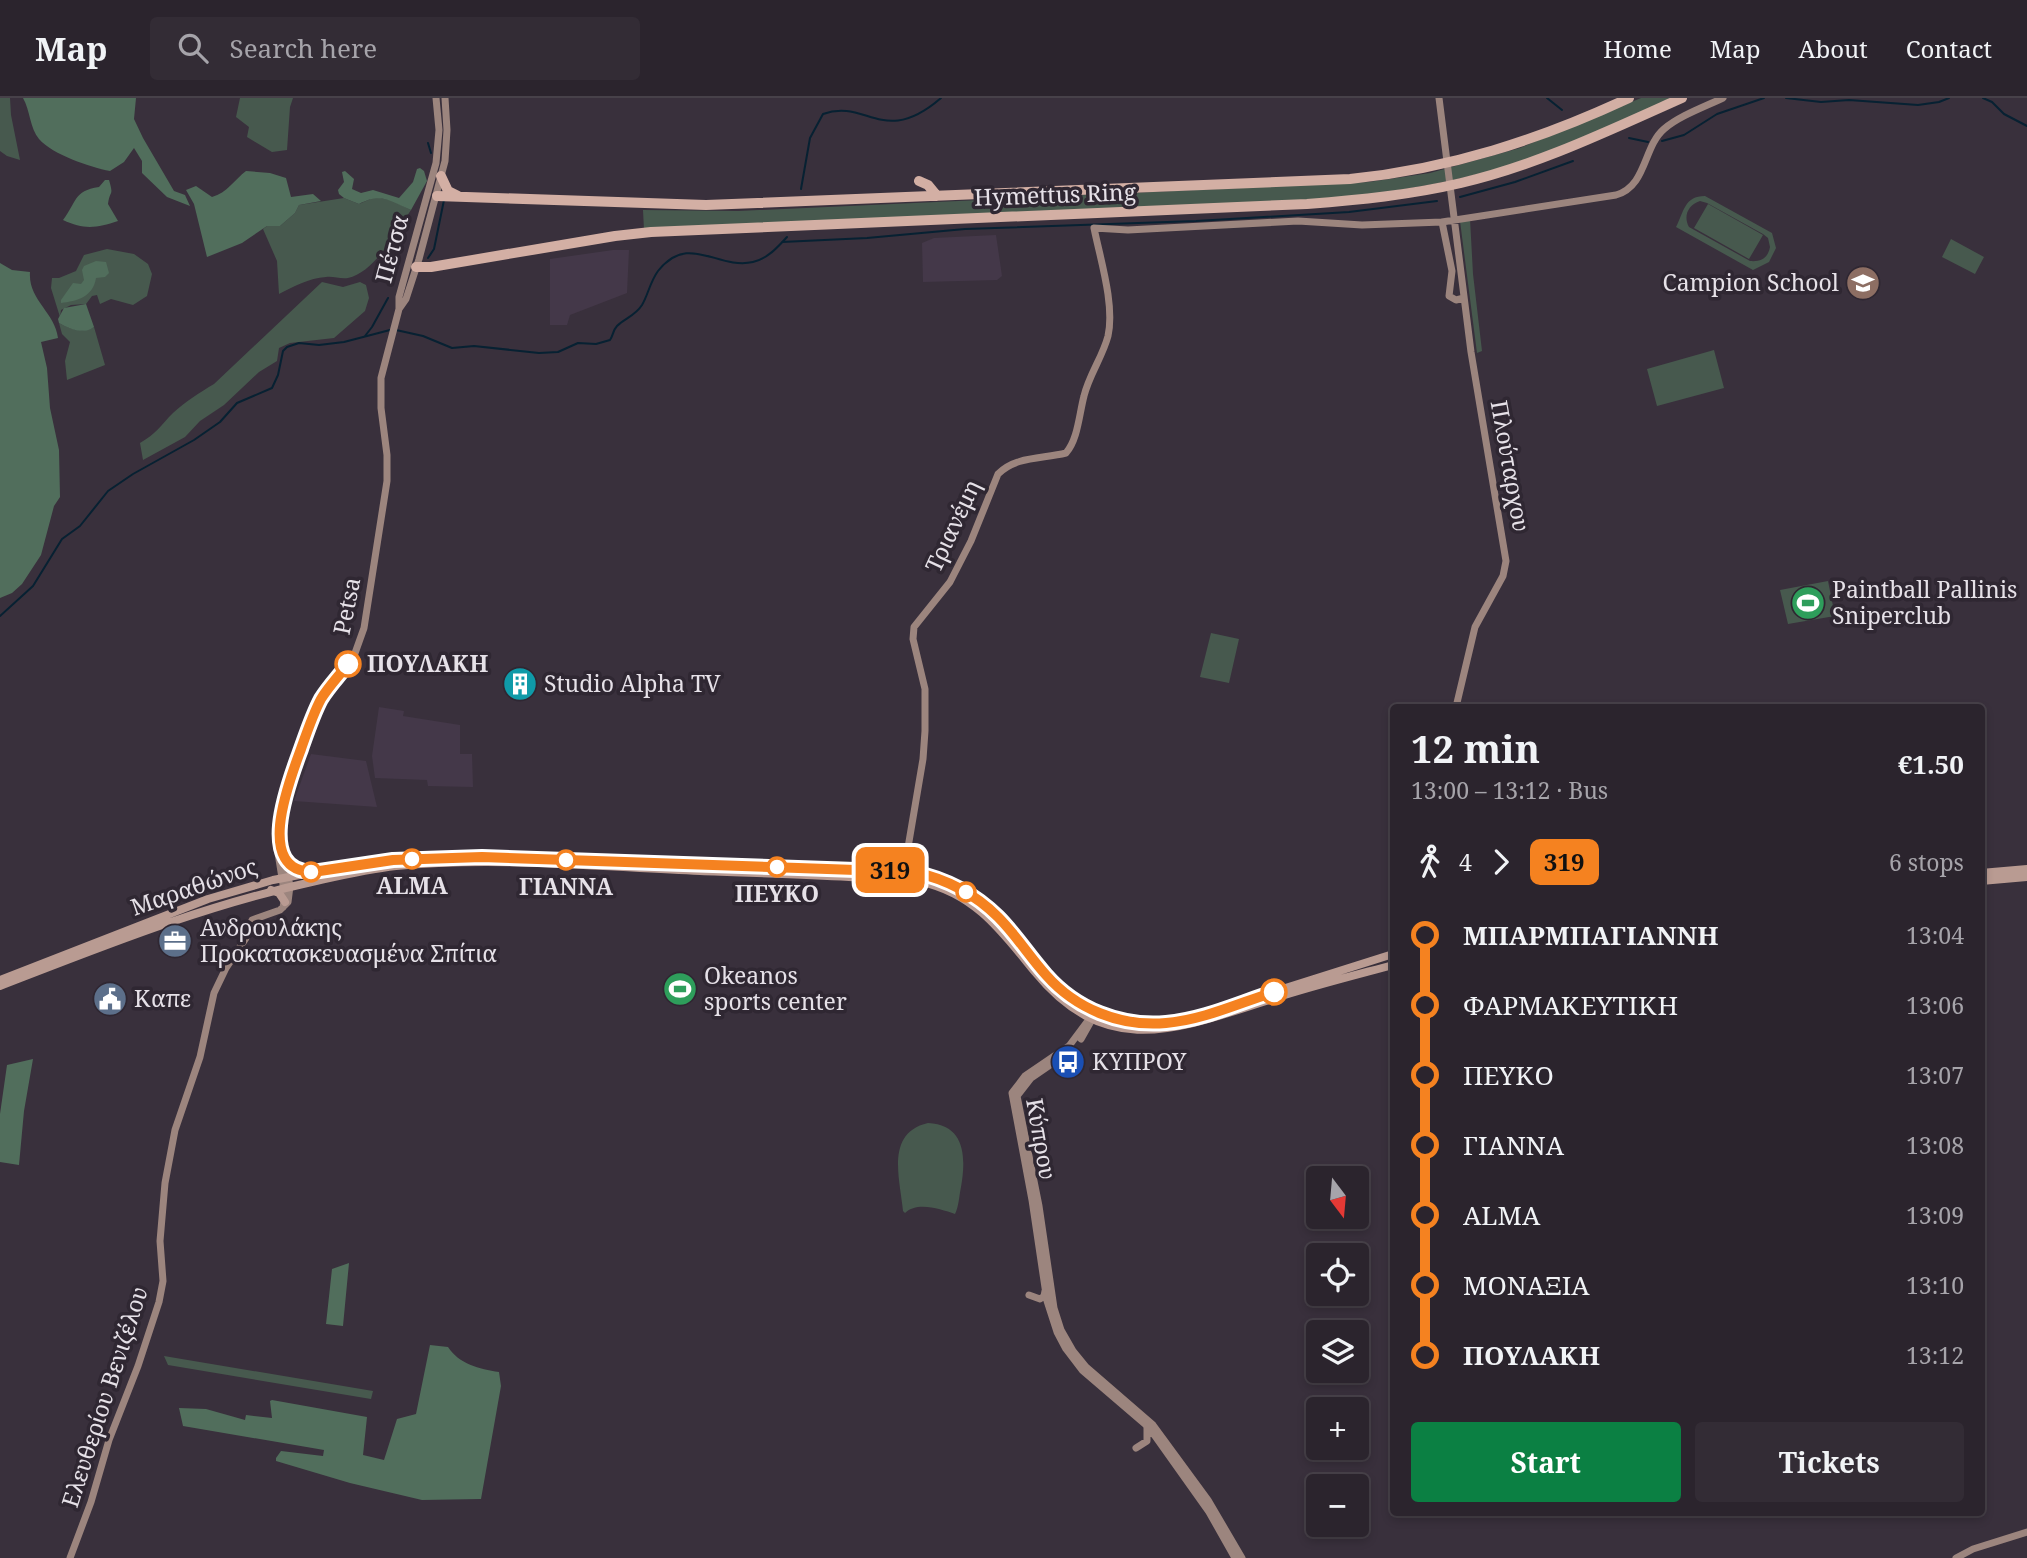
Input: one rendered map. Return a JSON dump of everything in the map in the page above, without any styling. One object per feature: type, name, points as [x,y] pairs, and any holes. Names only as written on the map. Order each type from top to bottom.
[{"type":"highway","name":"Hymettus Ring","points":[[431,197],[681,205],[1328,181],[1394,174],[1459,161],[1564,127],[1629,98]]},
{"type":"highway","name":"Hymettus Ring","points":[[412,266],[431,267],[652,232],[1293,205],[1401,195],[1463,183],[1510,169],[1567,148],[1682,98]]},
{"type":"highway","points":[[441,176],[448,191],[458,196]]},
{"type":"highway","points":[[919,181],[928,185],[937,196]]},
{"type":"main road","points":[[431,197],[438,154],[436,98]]},
{"type":"main road","points":[[431,197],[441,176],[447,143],[444,98]]},
{"type":"main road","name":"Πλούταρχου","points":[[1439,98],[1464,298],[1506,561],[1503,576],[1475,627],[1457,704]]},
{"type":"main road","points":[[1464,298],[1457,300],[1449,296],[1452,271],[1441,222],[1623,193],[1636,181],[1655,139],[1665,128],[1723,98]]},
{"type":"main road","name":"Πέτσα","points":[[412,266],[427,230],[431,197]]},
{"type":"main road","name":"Πέτσα","points":[[385,359],[399,309],[406,299],[431,197]]},
{"type":"main road","name":"Τριανέμη","points":[[906,875],[925,731],[925,689],[913,639],[914,627],[950,582],[971,541],[998,474],[1006,466],[1018,462],[1066,453],[1073,442],[1084,393],[1109,328],[1107,292],[1094,228],[1128,230],[1298,221],[1362,225],[1441,222]]},
{"type":"main road","name":"Petsa","points":[[280,843],[285,794],[316,708],[354,656],[362,638],[387,481],[380,387],[385,359]]},
{"type":"main road","points":[[280,843],[286,882],[284,905]]},
{"type":"main road","points":[[280,843],[279,859],[286,882]]},
{"type":"main road","points":[[284,856],[293,868],[313,872]]},
{"type":"main road","name":"Μαραθώνος","points":[[0,986],[160,924],[271,891],[313,872],[393,860],[452,857],[906,875],[946,889],[976,906],[996,923],[1053,992],[1069,1006],[1135,1030],[1175,1028],[1390,966]]},
{"type":"main road","name":"Μαραθώνος","points":[[0,980],[197,902],[286,882],[385,867],[462,863],[906,875]]},
{"type":"main road","points":[[1985,873],[2027,869]]},
{"type":"main road","points":[[1985,881],[2027,877]]},
{"type":"main road","points":[[271,891],[279,892],[284,905]]},
{"type":"main road","name":"Ελευθερίου Βενιζέλου","points":[[71,1558],[83,1528],[109,1440],[159,1302],[163,1281],[161,1225],[167,1164],[180,1113],[202,1050],[214,993],[230,961],[246,938],[252,920],[284,905]]},
{"type":"main road","name":"Μαραθώνος","points":[[1093,1016],[1131,1022],[1179,1021],[1390,958]]},
{"type":"main road","points":[[1366,972],[1390,959]]},
{"type":"main road","name":"Κύπρου","points":[[1093,1016],[1069,1046],[1030,1072],[1012,1094],[1032,1200],[1045,1291],[1053,1323],[1075,1362],[1093,1381],[1145,1424],[1204,1505],[1235,1558]]},
{"type":"main road","name":"Κύπρου","points":[[1093,1016],[1076,1044],[1033,1075],[1017,1095],[1039,1206],[1055,1314],[1073,1351],[1086,1367],[1153,1425],[1208,1500],[1242,1558]]},
{"type":"main road","points":[[1029,1294],[1040,1299],[1045,1291]]},
{"type":"main road","points":[[1136,1448],[1147,1441],[1149,1435],[1145,1424]]},
{"type":"main road","points":[[1955,1558],[2027,1532]]},
{"type":"shaded area","points":[[996,235],[1002,276],[997,280],[923,282],[922,243],[934,238]]},
{"type":"shaded area","points":[[629,250],[627,293],[570,315],[567,325],[550,325],[550,259]]},
{"type":"shaded area","points":[[379,707],[404,711],[403,716],[460,725],[460,754],[472,754],[473,787],[428,786],[427,780],[375,778],[372,756]]},
{"type":"shaded area","points":[[311,754],[366,761],[377,807],[294,801]]},
{"type":"green space","points":[[0,98],[10,98],[20,160],[0,151]]},
{"type":"green space","points":[[23,98],[136,98],[134,119],[143,138],[174,191],[185,195],[190,206],[167,197],[142,173],[142,161],[134,148],[124,162],[110,171],[62,155],[45,145],[36,135]]},
{"type":"green space","points":[[240,98],[293,98],[287,150],[272,152],[247,137],[249,127],[236,117]]},
{"type":"green space","points":[[1641,98],[1673,98],[1562,148],[1501,168],[1432,184],[1339,199],[644,230],[643,210],[738,211],[1369,182],[1430,173],[1520,148]]},
{"type":"green space","points":[[420,168],[427,181],[411,210],[380,198],[359,204],[339,194],[338,190],[344,182],[342,172],[345,171],[354,179],[352,189],[361,193],[373,190],[399,198],[413,182],[417,169]]},
{"type":"green space","points":[[246,171],[270,173],[286,178],[291,197],[313,194],[321,201],[299,205],[295,213],[280,226],[267,226],[242,243],[207,257],[194,204],[186,190],[196,186],[212,197],[226,189]]},
{"type":"green space","points":[[105,180],[109,180],[111,189],[108,204],[118,221],[90,227],[63,220],[80,194],[99,187]]},
{"type":"green space","points":[[1705,196],[1772,233],[1776,248],[1769,262],[1753,270],[1676,227],[1686,206],[1698,197]],"holes":[[[1700,201],[1768,238],[1770,247],[1766,257],[1750,261],[1689,227],[1686,219],[1690,208]]]},
{"type":"green space","points":[[375,197],[391,200],[411,210],[376,259],[367,268],[348,278],[313,279],[279,294],[277,261],[263,229],[267,226],[280,226],[295,213],[299,205],[344,198],[359,204]]},
{"type":"green space","points":[[1708,204],[1763,235],[1749,259],[1694,228]]},
{"type":"green space","points":[[1470,219],[1482,351],[1477,353],[1460,221]]},
{"type":"green space","points":[[1951,239],[1984,257],[1975,274],[1942,257]]},
{"type":"green space","points":[[107,249],[134,254],[148,264],[152,274],[147,296],[133,305],[111,299],[100,304],[97,295],[92,296],[86,304],[71,305],[61,310],[60,317],[51,288],[52,278],[76,271],[84,255]]},
{"type":"green space","points":[[96,261],[106,262],[109,273],[105,277],[96,278],[88,294],[61,303],[73,283],[81,284],[84,280],[84,266]]},
{"type":"green space","points":[[0,263],[12,270],[30,272],[33,290],[56,329],[58,338],[41,342],[59,450],[60,497],[54,506],[41,555],[22,584],[12,593],[0,598]]},
{"type":"green space","points":[[322,282],[343,287],[360,282],[366,285],[369,298],[365,311],[334,338],[290,343],[279,348],[277,361],[259,372],[224,405],[200,421],[185,437],[143,460],[140,443],[183,405],[214,384]]},
{"type":"green space","points":[[86,304],[94,327],[81,331],[59,323],[58,319],[64,308]]},
{"type":"green space","points":[[59,323],[72,329],[94,327],[105,365],[67,380],[65,361],[70,342],[62,334]]},
{"type":"green space","points":[[1714,350],[1724,388],[1657,406],[1647,369]]},
{"type":"green space","name":"Paintball Pallinis Sniperclub","points":[[1828,581],[1835,616],[1788,624],[1780,590]]},
{"type":"green space","points":[[1211,633],[1239,639],[1229,683],[1200,677]]},
{"type":"green space","points":[[33,1059],[24,1111],[19,1165],[0,1162],[0,1114],[7,1065]]},
{"type":"green space","points":[[928,1123],[950,1130],[961,1145],[963,1176],[955,1214],[922,1207],[910,1209],[905,1213],[903,1211],[898,1172],[900,1147],[914,1128]]},
{"type":"green space","points":[[349,1263],[343,1326],[326,1324],[332,1269]]},
{"type":"green space","points":[[430,1345],[448,1347],[458,1358],[470,1365],[499,1372],[501,1386],[481,1499],[422,1500],[350,1483],[276,1461],[281,1451],[323,1456],[324,1450],[183,1426],[179,1408],[206,1409],[245,1420],[246,1415],[272,1418],[272,1400],[367,1417],[363,1455],[384,1460],[397,1419],[416,1414]]},
{"type":"green space","points":[[164,1356],[373,1391],[371,1399],[168,1365]]},
{"type":"waterway","points":[[801,189],[810,138],[823,114],[852,112],[890,121],[921,112],[941,98]]},
{"type":"waterway","points":[[1547,98],[1562,110]]},
{"type":"waterway","points":[[1662,141],[1684,135],[1717,114],[1764,98]]},
{"type":"waterway","points":[[1786,98],[1821,102],[1849,100],[1918,105],[1949,98]]},
{"type":"waterway","points":[[1983,98],[1992,102],[2004,114],[2027,126]]},
{"type":"waterway","points":[[1629,138],[1648,142]]},
{"type":"waterway","points":[[428,143],[431,153]]},
{"type":"waterway","points":[[1460,197],[1515,182],[1573,161]]},
{"type":"waterway","points":[[428,258],[434,249],[444,200]]},
{"type":"waterway","points":[[782,242],[965,229],[1196,221],[1349,212],[1437,201]]},
{"type":"waterway","points":[[396,330],[423,336],[452,348],[474,346],[539,353],[558,352],[578,343],[596,344],[610,340],[617,326],[639,309],[655,275],[670,260],[681,254],[692,253],[740,263],[753,262],[768,255],[787,237]]},
{"type":"waterway","points":[[365,336],[388,298]]},
{"type":"waterway","points":[[0,616],[33,586],[62,539],[80,526],[108,491],[194,440],[220,422],[237,403],[272,388],[283,351],[287,347],[299,343],[319,345],[344,342],[390,330]]},
{"type":"bus line","name":"319","points":[[348,664],[316,708],[285,794],[280,843],[286,860],[298,870],[313,872],[404,859],[482,857],[914,872],[948,883],[980,901],[1004,923],[1059,989],[1087,1008],[1111,1017],[1142,1023],[1173,1022],[1194,1018],[1274,992]]},
{"type":"place","name":"Campion School","points":[[1863,283]]},
{"type":"place","name":"Paintball Pallinis Sniperclub","points":[[1808,603]]},
{"type":"place","name":"ΠΟΥΛΑΚΗ","points":[[348,664]]},
{"type":"place","name":"Studio Alpha TV","points":[[520,684]]},
{"type":"place","name":"ALMA","points":[[412,859]]},
{"type":"place","name":"ΓΙΑΝΝΑ","points":[[566,860]]},
{"type":"place","name":"ΠΕΥΚΟ","points":[[777,867]]},
{"type":"place","name":"Ανδρουλάκης Προκατασκευασμένα Σπίτια","points":[[175,941]]},
{"type":"place","name":"Okeanos sports center","points":[[680,989]]},
{"type":"place","name":"Καπε","points":[[110,999]]},
{"type":"place","name":"ΚΥΠΡΟΥ","points":[[1068,1062]]}]
